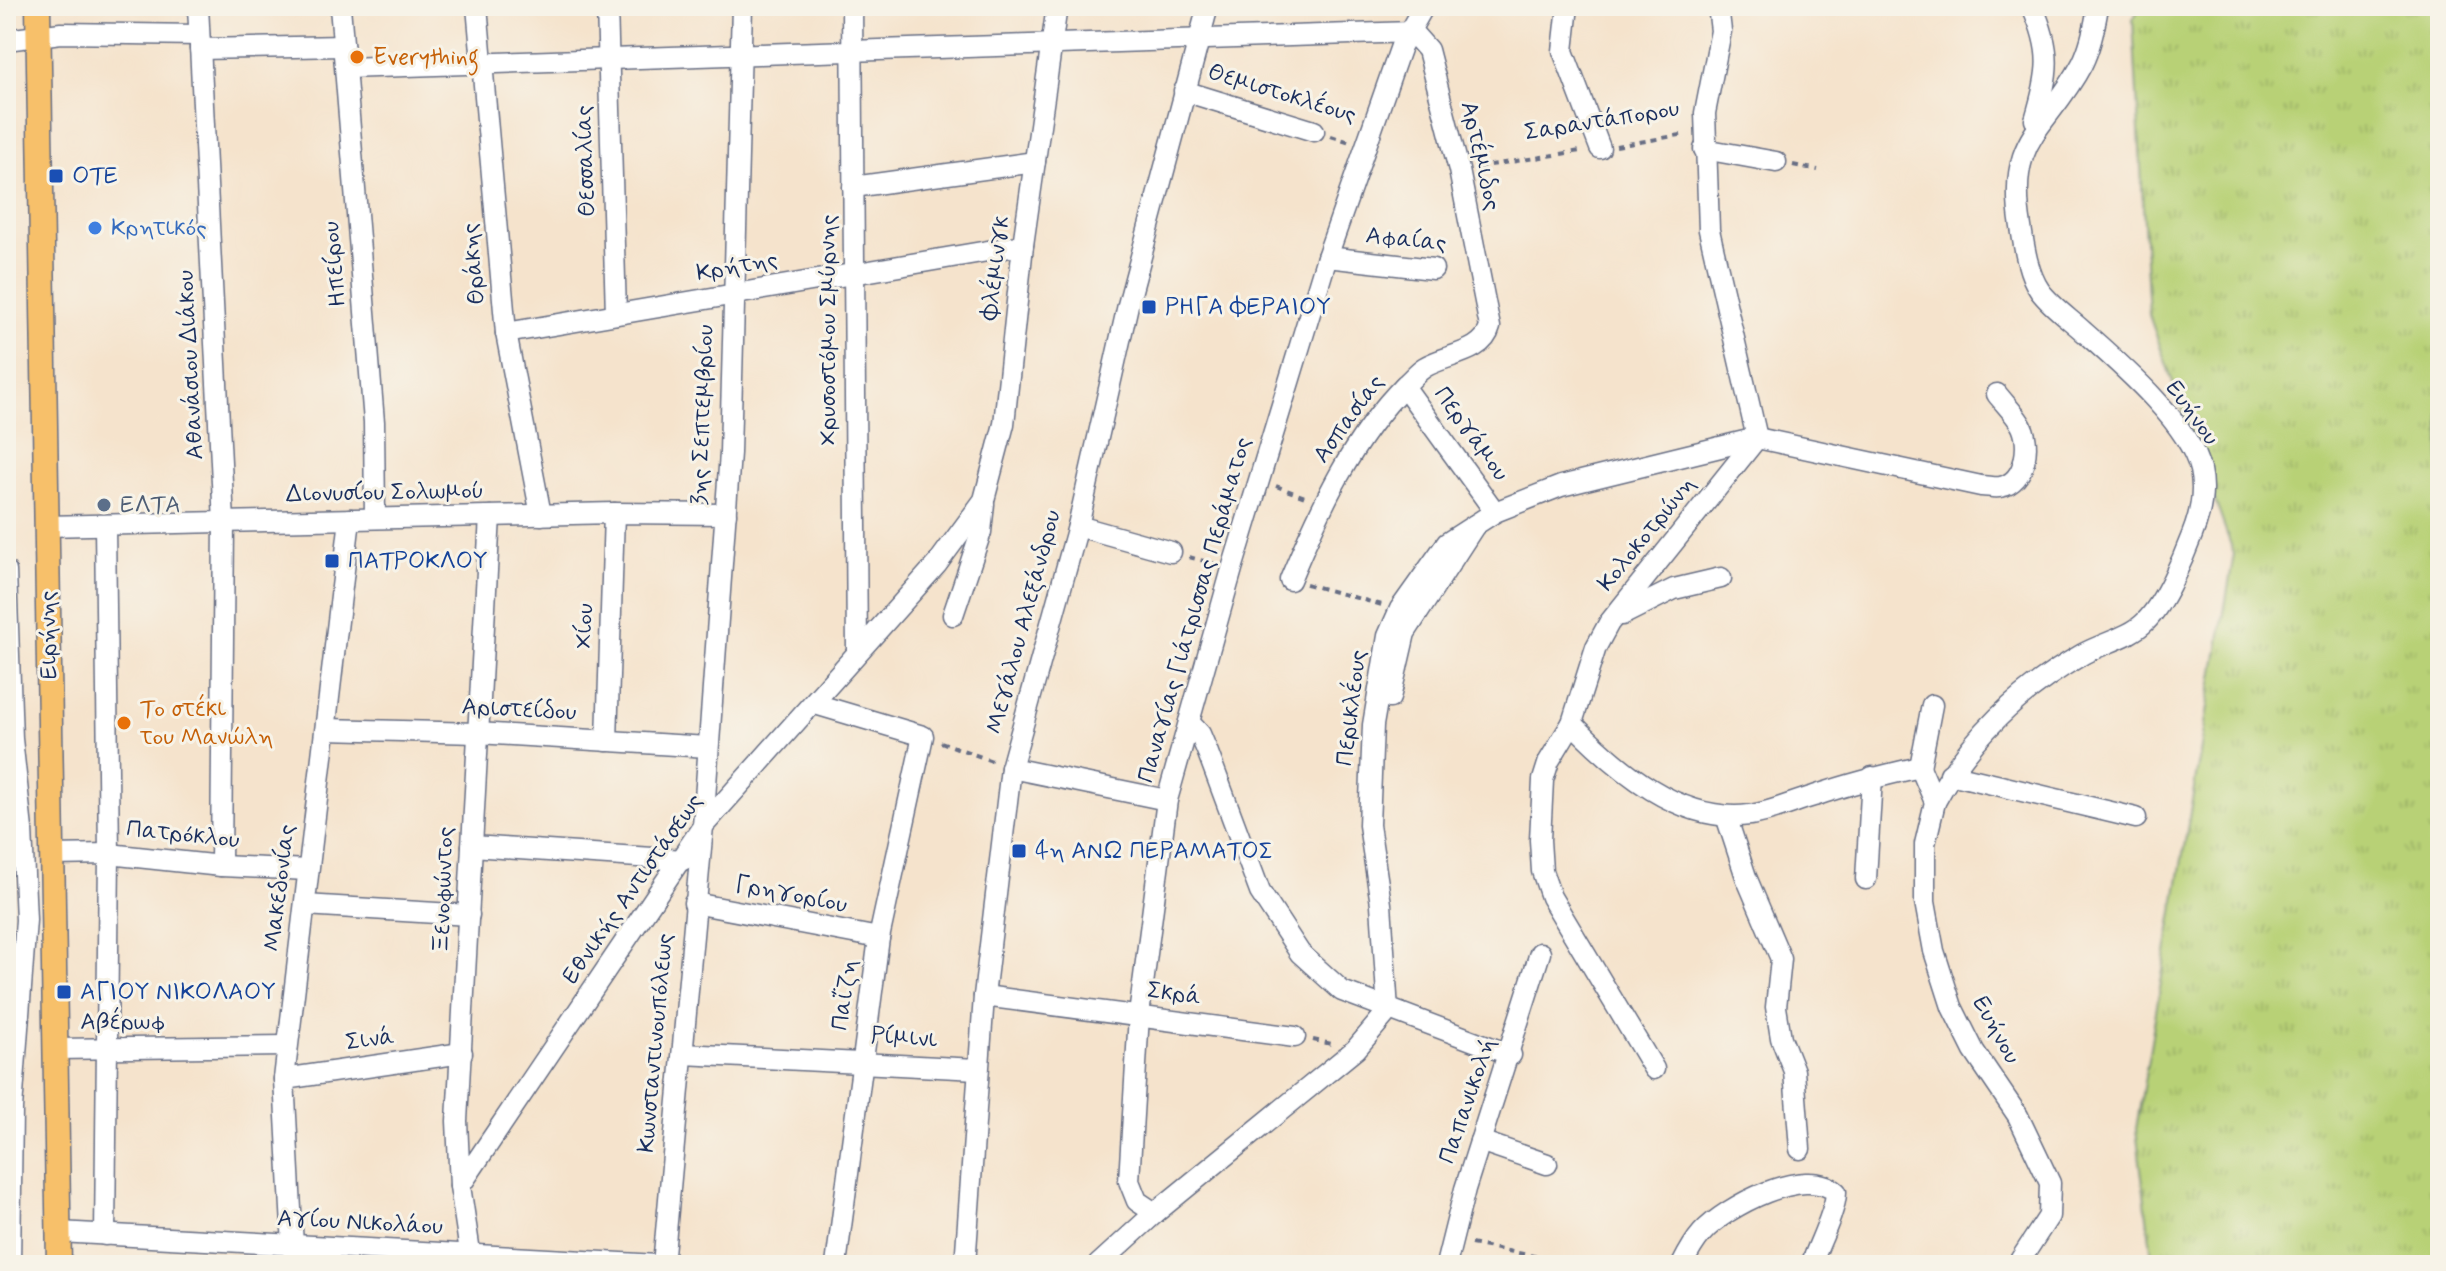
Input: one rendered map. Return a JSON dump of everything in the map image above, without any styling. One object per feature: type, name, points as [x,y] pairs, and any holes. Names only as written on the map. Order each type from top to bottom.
[{"type":"main road","name":"Ειρήνης","points":[[38,6],[59,1265]]},
{"type":"street","name":"Αθανάσιου Διάκου","points":[[198,6],[224,522],[221,866]]},
{"type":"street","name":"Ηπείρου","points":[[340,6],[374,422],[375,518]]},
{"type":"street","name":"Θράκης","points":[[477,6],[506,333],[541,515]]},
{"type":"street","name":"Θεσσαλίας","points":[[607,6],[616,314]]},
{"type":"street","name":"3ης Σεπτεμβρίου","points":[[703,826],[726,514],[742,6]]},
{"type":"street","name":"Χρυσοστόμου Σμύρνης","points":[[852,6],[857,653]]},
{"type":"street","name":"Φλέμινγκ","points":[[964,529],[984,500],[1004,424],[1023,245],[1057,6]]},
{"type":"street","name":"Μεγάλου Αλεξάνδρου","points":[[966,1255],[977,1069],[1011,768],[1078,526],[1128,305],[1208,6]]},
{"type":"street","points":[[346,68],[742,52],[851,54],[1052,42],[1412,32],[1424,6]]},
{"type":"street","points":[[1568,6],[1563,51],[1600,148]]},
{"type":"street","points":[[1718,6],[1721,31],[1704,140],[1709,230],[1757,438]]},
{"type":"street","points":[[2030,135],[2047,81],[2049,56],[2032,6]]},
{"type":"street","name":"Ευήνου","points":[[2017,1265],[2049,1216],[2050,1183],[2018,1116],[1974,1051],[1952,1007],[1934,951],[1925,902],[1925,844],[1935,802],[1950,774],[1982,732],[2032,685],[2113,638],[2134,631],[2147,620],[2157,608],[2192,536],[2203,489],[2199,467],[2185,439],[2166,415],[2111,356],[2038,289],[2021,226],[2017,176],[2030,135],[2081,66],[2098,6]]},
{"type":"street","name":"Παναγίας Γιάτρισσας Περάματος","points":[[1155,1213],[1137,1201],[1129,1181],[1139,1015],[1167,800],[1232,569],[1327,257],[1363,146],[1401,46],[1412,32]]},
{"type":"street","name":"Αρτέμιδος","points":[[1412,32],[1428,50],[1459,170],[1490,327]]},
{"type":"street","points":[[6,40],[38,36],[343,46]]},
{"type":"street","name":"Θεμιστοκλέους","points":[[1184,91],[1314,131]]},
{"type":"street","name":"Σαραντάπορου","points":[[1704,140],[1776,162]]},
{"type":"street","points":[[853,187],[1035,162]]},
{"type":"street","name":"Κρήτης","points":[[506,333],[1023,245]]},
{"type":"street","name":"Αφαίας","points":[[1327,257],[1433,269]]},
{"type":"street","name":"Ασπασίας","points":[[1290,580],[1321,503],[1351,456],[1404,386],[1425,367],[1481,343],[1490,327]]},
{"type":"street","name":"Περγάμου","points":[[1404,386],[1495,512]]},
{"type":"street","name":"Περικλέους","points":[[1388,1011],[1377,865],[1369,825],[1373,725],[1382,657],[1400,609],[1447,543],[1495,512],[1561,486],[1757,438],[1981,486],[2002,487],[2013,480],[2024,464],[2027,442],[2022,425],[1997,394]]},
{"type":"street","name":"Κολοκοτρώνη","points":[[1654,1069],[1551,897],[1542,871],[1539,804],[1549,761],[1572,723],[1586,670],[1609,623],[1757,438]]},
{"type":"street","points":[[953,615],[981,532],[984,500]]},
{"type":"street","name":"Διονυσίου Σολωμού","points":[[46,526],[614,513],[726,514]]},
{"type":"street","name":"Χίου","points":[[607,741],[614,513]]},
{"type":"street","name":"Ξενοφώντος","points":[[473,1260],[460,1186],[457,1121],[490,516]]},
{"type":"street","name":"Μακεδονίας","points":[[294,1255],[284,1079],[350,519]]},
{"type":"street","points":[[105,525],[109,854],[105,1235]]},
{"type":"street","points":[[1377,865],[1383,752],[1396,662],[1405,633],[1419,608],[1475,525]]},
{"type":"street","points":[[1078,526],[1171,552]]},
{"type":"street","name":"Εθνικής Αντιστάσεως","points":[[460,1186],[683,860],[703,826],[815,704],[964,529]]},
{"type":"street","points":[[6,571],[12,739],[22,829],[26,920],[12,1109],[10,1265]]},
{"type":"street","points":[[1609,623],[1661,594],[1721,578]]},
{"type":"street","points":[[815,704],[923,736]]},
{"type":"street","points":[[1932,705],[1920,767],[1935,802]]},
{"type":"street","points":[[1189,722],[1200,734],[1208,753],[1267,908],[1300,953],[1342,991],[1388,1011],[1511,1055]]},
{"type":"street","points":[[1572,723],[1633,779],[1656,793],[1726,816],[1778,808],[1872,777],[1920,767]]},
{"type":"street","name":"Αριστείδου","points":[[326,729],[477,733],[708,747]]},
{"type":"street","name":"Παΐζη","points":[[836,1265],[879,938],[923,736]]},
{"type":"street","points":[[1011,768],[1167,800]]},
{"type":"street","points":[[1950,774],[2136,818]]},
{"type":"street","points":[[1866,879],[1872,777]]},
{"type":"street","points":[[1726,816],[1746,877],[1781,959],[1776,1007],[1781,1038],[1794,1071],[1800,1149]]},
{"type":"street","name":"Κωνσταντινουπόλεως","points":[[661,1265],[703,826]]},
{"type":"street","points":[[472,846],[683,860]]},
{"type":"street","name":"Πατρόκλου","points":[[52,855],[109,854],[221,866],[308,870]]},
{"type":"street","name":"Γρηγορίου","points":[[694,903],[879,938]]},
{"type":"street","points":[[305,905],[469,915]]},
{"type":"street","name":"Παπανικολή","points":[[1446,1265],[1480,1141],[1511,1055],[1540,953]]},
{"type":"street","name":"Σκρά","points":[[984,996],[1295,1037]]},
{"type":"street","points":[[1098,1265],[1155,1213],[1356,1049],[1388,1011]]},
{"type":"street","name":"Αβέρωφ","points":[[56,1049],[287,1046]]},
{"type":"street","name":"Σινά","points":[[284,1079],[462,1053]]},
{"type":"street","name":"Ρίμινι","points":[[683,1054],[977,1069]]},
{"type":"street","points":[[1480,1141],[1547,1164]]},
{"type":"street","points":[[1682,1265],[1702,1232],[1716,1221],[1760,1195],[1802,1181],[1829,1186],[1836,1192],[1836,1205],[1827,1218],[1811,1265]]},
{"type":"street","name":"Αγίου Νικολάου","points":[[59,1232],[294,1255],[661,1265]]},
{"type":"path","name":"Θεμιστοκλέους","points":[[1314,131],[1363,146]]},
{"type":"path","name":"Σαραντάπορου","points":[[1459,170],[1600,148],[1704,140]]},
{"type":"path","points":[[1776,162],[1818,170]]},
{"type":"path","points":[[1259,480],[1321,503]]},
{"type":"path","points":[[1171,552],[1232,569]]},
{"type":"path","points":[[1290,580],[1400,609]]},
{"type":"path","points":[[923,736],[1011,768]]},
{"type":"path","points":[[1295,1037],[1356,1049]]},
{"type":"path","points":[[1452,1240],[1539,1257]]},
{"type":"green space","points":[[2140,6],[2440,6],[2440,1265],[2153,1265],[2136,1129],[2234,554],[2149,315],[2133,20]]},
{"type":"place","name":"Everything","points":[[357,57]]},
{"type":"place","name":"ΟΤΕ","points":[[56,176]]},
{"type":"place","name":"Κρητικός","points":[[95,228]]},
{"type":"place","name":"ΡΗΓΑ ΦΕΡΑΙΟΥ","points":[[1149,307]]},
{"type":"place","name":"ΕΛΤΑ","points":[[104,505]]},
{"type":"place","name":"ΠΑΤΡΟΚΛΟΥ","points":[[332,561]]},
{"type":"place","name":"Το στέκι του Μανώλη","points":[[124,723]]},
{"type":"place","name":"4η ΑΝΩ ΠΕΡΑΜΑΤΟΣ","points":[[1019,851]]},
{"type":"place","name":"ΑΓΙΟΥ ΝΙΚΟΛΑΟΥ","points":[[64,992]]}]
